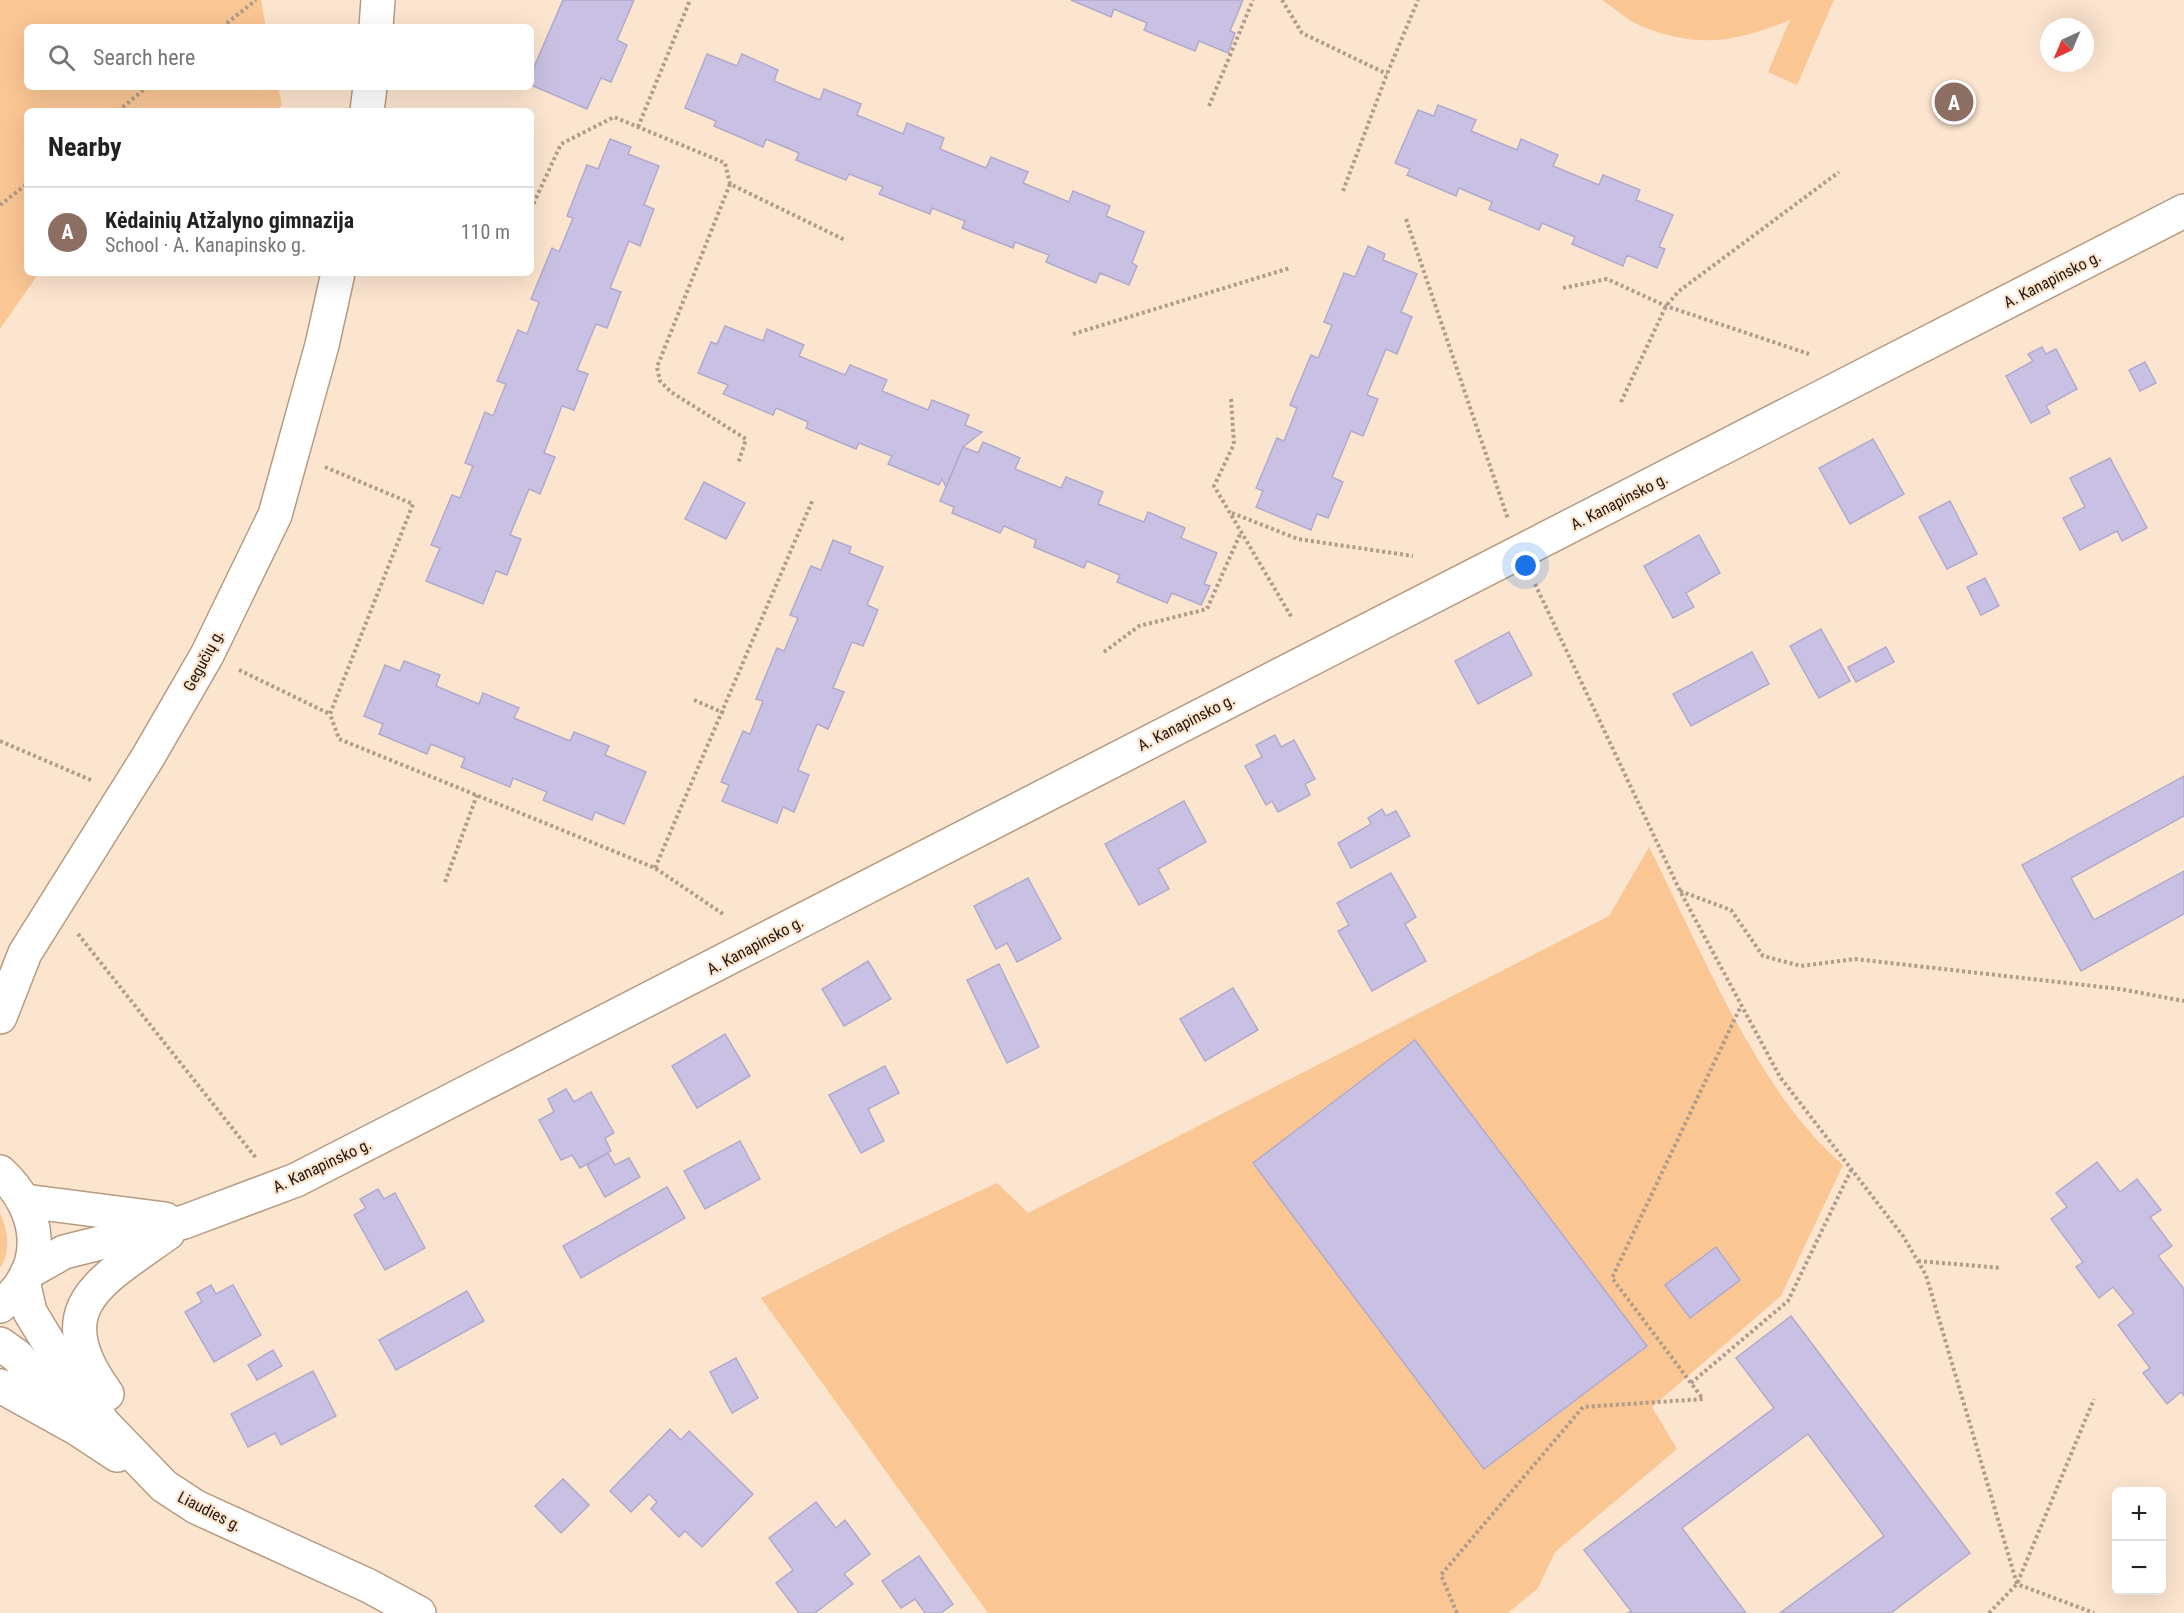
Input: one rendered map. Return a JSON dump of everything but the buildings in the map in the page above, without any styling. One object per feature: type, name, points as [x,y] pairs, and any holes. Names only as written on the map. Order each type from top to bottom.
[{"type":"street","points":[[376,24],[378,0]]},
{"type":"street","points":[[367,108],[370,90]]},
{"type":"street","name":"A. Kanapinsko g.","points":[[184,1222],[296,1180],[2184,211]]},
{"type":"street","name":"Gegučių g.","points":[[0,1017],[24,954],[207,655],[275,515],[322,345],[337,276]]},
{"type":"street","points":[[0,1167],[0,1172],[25,1201],[33,1233],[34,1249],[25,1277]]},
{"type":"street","points":[[25,1201],[184,1222]]},
{"type":"street","points":[[0,1306],[25,1277],[64,1252],[184,1222]]},
{"type":"street","points":[[164,1486],[135,1433],[93,1374],[83,1353],[79,1323],[87,1297],[104,1281],[184,1222]]},
{"type":"street","name":"Liaudies g.","points":[[25,1277],[30,1312],[67,1373],[104,1424],[164,1486],[196,1507],[369,1586],[419,1613]]},
{"type":"street","points":[[0,1344],[17,1356],[76,1428]]},
{"type":"street","points":[[0,1386],[76,1428],[164,1486]]},
{"type":"path","points":[[226,24],[256,0]]},
{"type":"path","points":[[638,127],[690,0]]},
{"type":"path","points":[[1209,106],[1253,0]]},
{"type":"path","points":[[1282,0],[1302,33],[1387,74]]},
{"type":"path","points":[[1343,191],[1387,74],[1418,0]]},
{"type":"path","points":[[122,108],[143,90]]},
{"type":"path","points":[[534,202],[561,144],[614,117],[725,163],[730,184],[657,367],[660,381],[671,392],[746,438],[738,464]]},
{"type":"path","points":[[1621,402],[1666,306],[1679,291],[1839,172]]},
{"type":"path","points":[[730,184],[845,240]]},
{"type":"path","points":[[0,205],[24,186]]},
{"type":"path","points":[[1406,219],[1519,551],[1680,891],[1780,1077],[1904,1236],[1926,1275],[2018,1584]]},
{"type":"path","points":[[1073,334],[1290,268]]},
{"type":"path","points":[[1563,288],[1607,279],[1666,306],[1809,354]]},
{"type":"path","points":[[1231,399],[1234,444],[1214,486],[1292,618]]},
{"type":"path","points":[[292,453],[412,504],[330,714],[339,739],[655,868],[723,914]]},
{"type":"path","points":[[655,868],[813,499]]},
{"type":"path","points":[[1231,513],[1298,539],[1413,556]]},
{"type":"path","points":[[1104,652],[1139,626],[1207,609],[1241,531]]},
{"type":"path","points":[[207,655],[330,714]]},
{"type":"path","points":[[694,700],[723,713]]},
{"type":"path","points":[[0,741],[102,785]]},
{"type":"path","points":[[445,882],[477,795]]},
{"type":"path","points":[[1680,891],[1731,910],[1763,956],[1802,966],[1855,959],[2120,989],[2184,1001]]},
{"type":"path","points":[[51,912],[70,923],[254,1153],[271,1190]]},
{"type":"path","points":[[1457,1613],[1441,1575],[1583,1407],[1703,1399],[1612,1278],[1741,1007]]},
{"type":"path","points":[[1691,1383],[1788,1301],[1852,1168]]},
{"type":"path","points":[[1917,1261],[2001,1268]]},
{"type":"path","points":[[1989,1613],[2018,1584],[2094,1399]]},
{"type":"path","points":[[2018,1584],[2094,1613]]},
{"type":"shaded area","points":[[0,0],[261,0],[265,24],[24,24],[24,90],[279,90],[282,105],[278,108],[24,108],[24,276],[37,276],[0,329]]},
{"type":"shaded area","points":[[1602,0],[1834,0],[1797,85],[1768,72],[1790,20],[1734,38],[1699,40],[1681,38],[1641,26]]},
{"type":"shaded area","points":[[1649,847],[1710,973],[1758,1059],[1784,1099],[1812,1135],[1843,1165],[1781,1296],[1652,1407],[1677,1449],[1555,1552],[1538,1588],[1508,1613],[988,1613],[761,1298],[896,1230],[997,1183],[1028,1213],[1609,916]]},
{"type":"shaded area","points":[[0,1213],[5,1227],[7,1248],[0,1268]]},
{"type":"place","name":"Kėdainių Atžalyno gimnazija","points":[[1954,102]]}]
